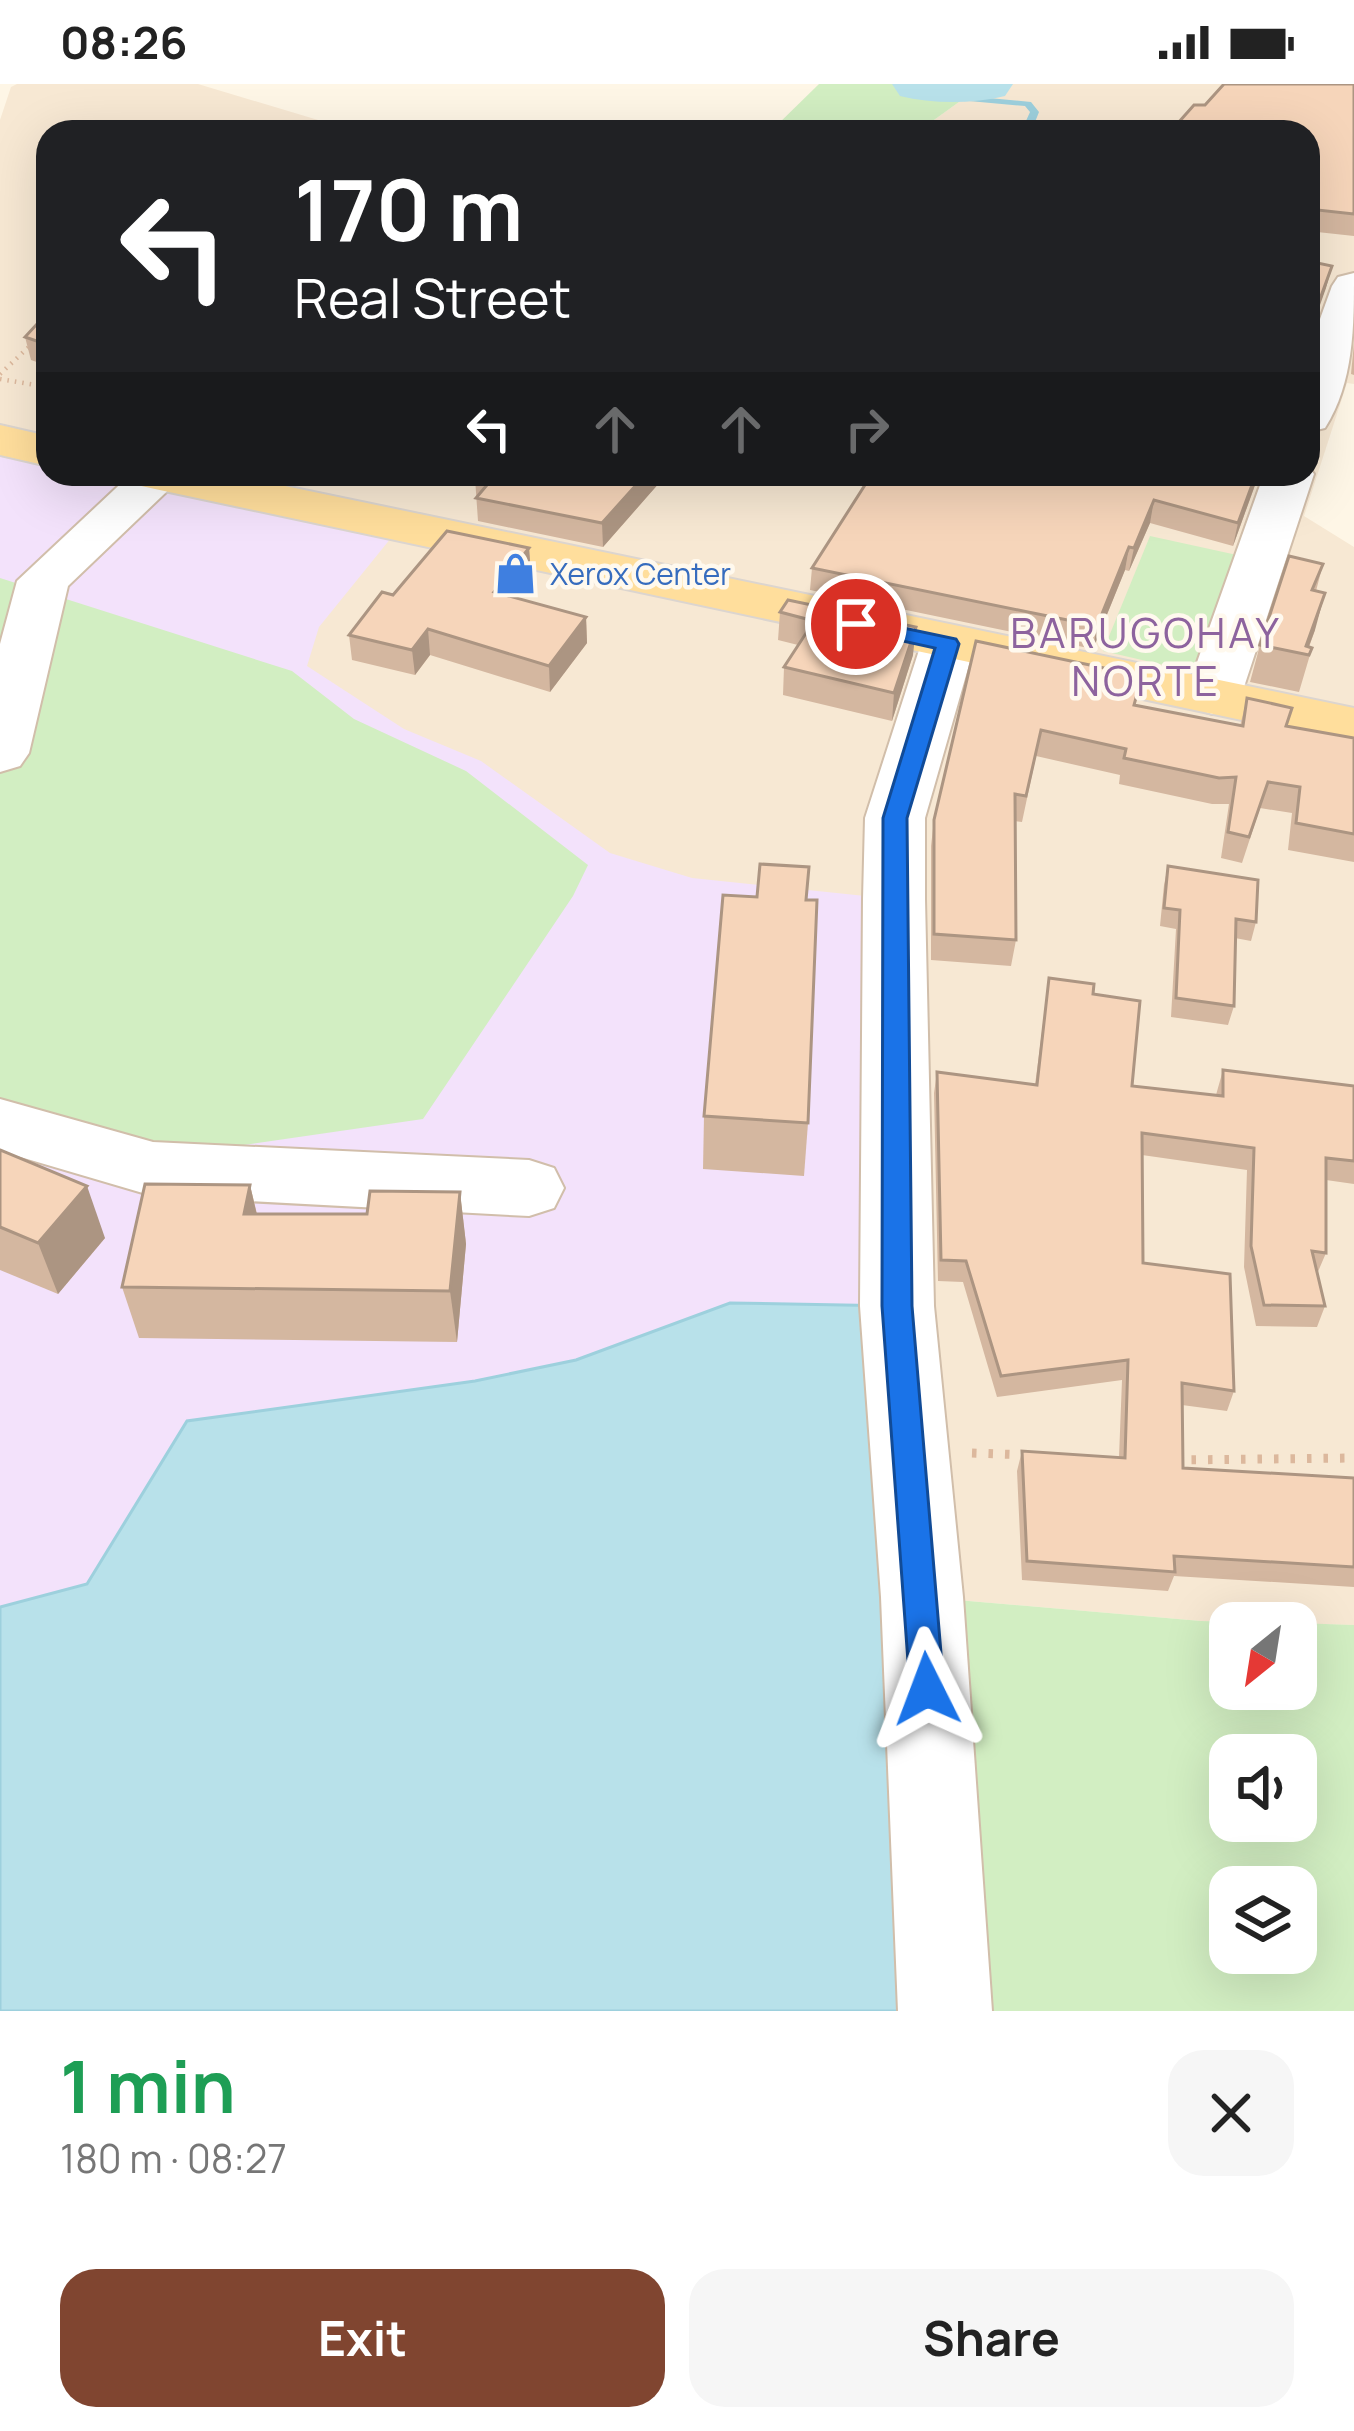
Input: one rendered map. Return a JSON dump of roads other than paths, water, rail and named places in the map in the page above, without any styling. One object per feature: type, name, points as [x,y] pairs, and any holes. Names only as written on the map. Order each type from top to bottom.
[{"type":"main road","points":[[0,440],[36,448]]},
{"type":"main road","points":[[213,486],[1354,726]]},
{"type":"street","points":[[1320,377],[1342,302]]},
{"type":"street","points":[[0,754],[43,581],[143,486]]},
{"type":"street","points":[[1213,696],[1284,486]]},
{"type":"street","points":[[944,2011],[897,1306],[895,818],[948,644]]},
{"type":"street","points":[[0,1125],[152,1169],[529,1188]]},
{"type":"water","points":[[730,1303],[897,1306],[945,2011],[0,2011],[0,1607],[87,1584],[187,1421],[475,1381],[576,1360]]},
{"type":"waterway","points":[[919,84],[986,84]]},
{"type":"waterway","points":[[982,86],[972,99],[1028,104],[1035,112],[1031,120]]},
{"type":"place","name":"Xerox Center","points":[[516,573]]},
{"type":"district","name":"BARUGOHAY NORTE","points":[[1146,656]]}]
